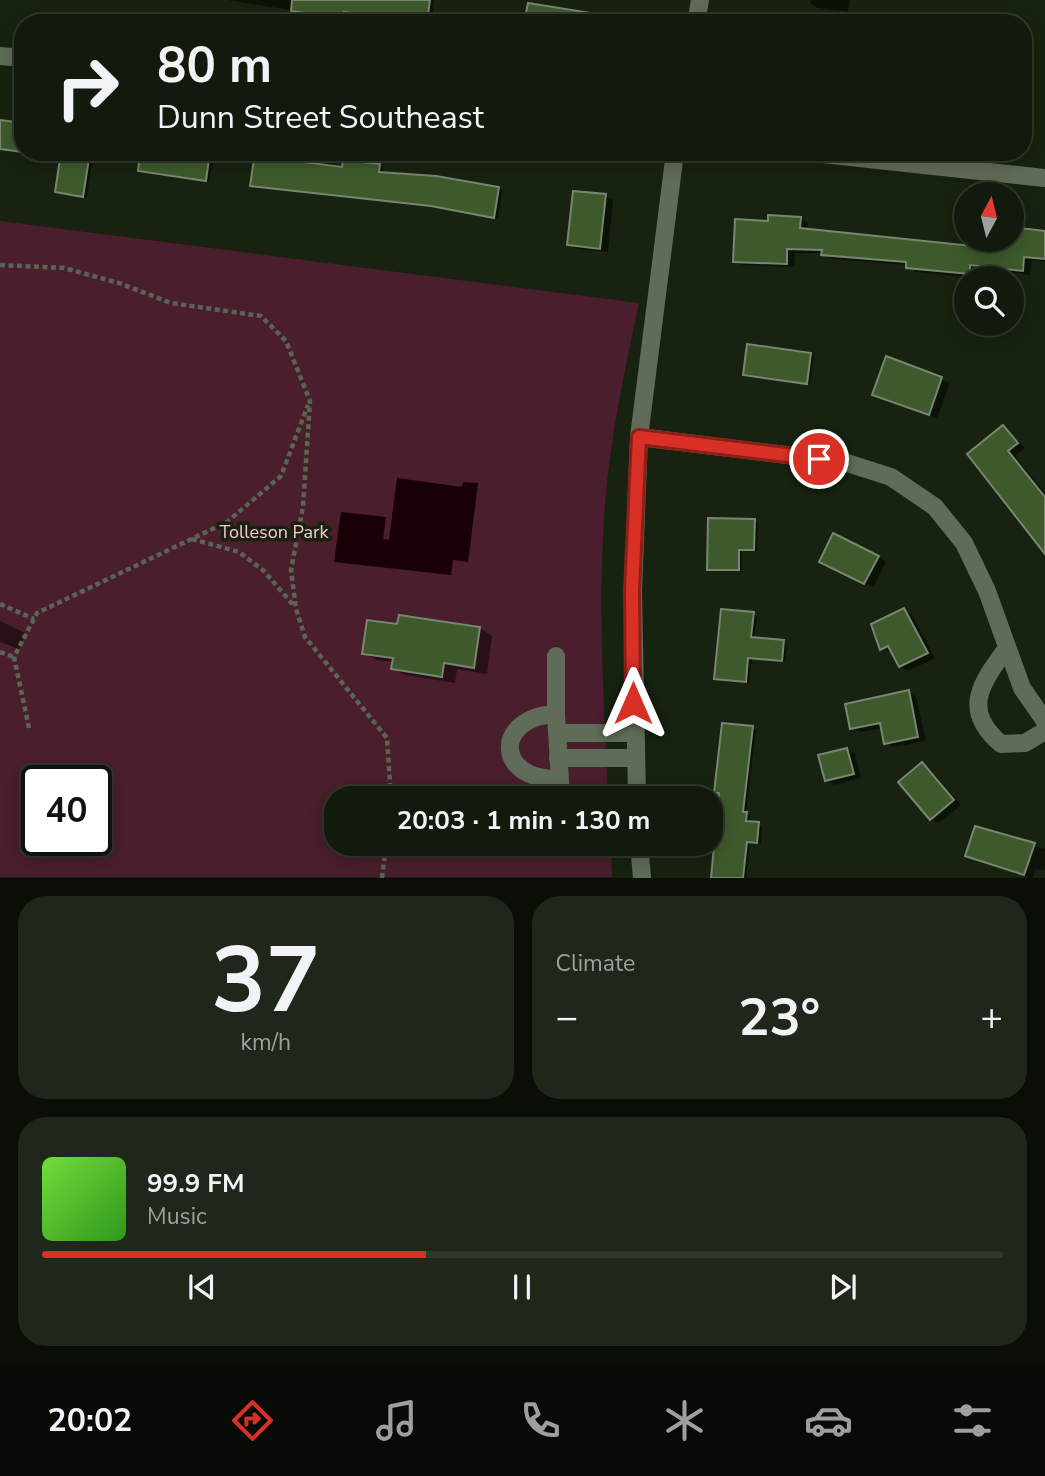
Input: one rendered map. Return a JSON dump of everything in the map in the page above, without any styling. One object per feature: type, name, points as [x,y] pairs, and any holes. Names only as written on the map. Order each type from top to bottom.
[{"type":"street","points":[[636,786],[633,733],[632,591],[639,437],[675,161]]},
{"type":"street","points":[[887,161],[1045,178]]},
{"type":"street","points":[[639,437],[844,462],[891,477],[935,507],[964,543],[987,591],[1022,688],[1045,721]]},
{"type":"street","points":[[1007,648],[982,681],[977,708],[985,730],[1001,744],[1025,743],[1045,732]]},
{"type":"street","points":[[556,656],[560,786]]},
{"type":"street","points":[[559,779],[542,780],[521,771],[511,755],[511,744],[518,726],[527,719],[633,733]]},
{"type":"street","points":[[558,758],[635,758]]},
{"type":"street","points":[[640,856],[642,877]]},
{"type":"path","points":[[0,265],[64,268],[119,283],[171,303],[261,316],[286,341],[310,401],[303,507],[291,570],[296,609],[305,637],[387,738],[390,786]]},
{"type":"path","points":[[29,728],[14,657],[37,613],[227,522],[281,476],[310,401]]},
{"type":"path","points":[[191,538],[239,552],[264,571],[296,609]]},
{"type":"path","points":[[0,604],[34,619]]},
{"type":"path","points":[[0,652],[14,657]]},
{"type":"path","points":[[382,877],[385,856]]},
{"type":"green space","name":"Tolleson Park","points":[[0,221],[639,303],[613,438],[604,520],[602,624],[607,786],[324,786],[324,856],[611,856],[612,877],[0,877]]},
{"type":"shaded area","points":[[397,478],[462,487],[463,482],[478,483],[468,562],[453,560],[451,575],[334,562],[341,512],[386,517],[383,539],[389,540]]},
{"type":"building","points":[[292,0],[430,0],[428,14],[314,14],[291,11]]},
{"type":"building","points":[[528,3],[591,13],[591,14],[526,14]]},
{"type":"building","points":[[0,120],[14,122],[14,151],[0,149]]},
{"type":"building","points":[[60,161],[89,161],[83,197],[55,192]]},
{"type":"building","points":[[139,161],[209,161],[206,181],[138,171]]},
{"type":"building","points":[[254,161],[295,161],[342,167],[343,161],[352,161],[380,164],[379,172],[436,176],[499,187],[494,218],[431,206],[250,186]]},
{"type":"building","points":[[573,191],[606,194],[600,249],[567,245]]},
{"type":"building","points":[[768,215],[801,217],[800,228],[954,244],[954,252],[1024,252],[1024,228],[1045,231],[1045,259],[1024,257],[1023,266],[954,266],[954,272],[906,268],[906,262],[821,255],[822,250],[787,249],[787,264],[733,262],[735,219],[768,221]]},
{"type":"building","points":[[747,344],[811,353],[807,384],[743,375]]},
{"type":"building","points":[[886,356],[942,377],[929,415],[872,395]]},
{"type":"building","points":[[1003,425],[1018,443],[1008,451],[1045,497],[1045,554],[967,454]]},
{"type":"building","points":[[708,518],[755,519],[754,550],[739,550],[739,570],[707,570]]},
{"type":"building","points":[[833,533],[879,556],[864,584],[819,562]]},
{"type":"building","points":[[904,608],[928,653],[899,667],[888,646],[880,650],[871,624]]},
{"type":"building","points":[[721,609],[754,612],[751,637],[784,640],[782,661],[748,658],[746,682],[714,679]]},
{"type":"building","points":[[399,615],[480,627],[474,668],[444,663],[442,677],[391,669],[393,658],[362,654],[367,620],[397,624]]},
{"type":"building","points":[[909,690],[918,737],[884,744],[880,723],[850,729],[845,704]]},
{"type":"building","points":[[722,723],[753,726],[743,812],[747,812],[746,821],[759,822],[757,843],[747,842],[743,878],[711,878],[713,856],[723,856],[723,786],[715,786]]},
{"type":"building","points":[[847,748],[854,774],[825,781],[818,755]]},
{"type":"building","points":[[922,762],[954,800],[930,820],[898,782]]},
{"type":"building","points":[[975,826],[1035,843],[1024,875],[965,856]]},
{"type":"route","points":[[633,703],[632,591],[639,437],[819,459]]}]
